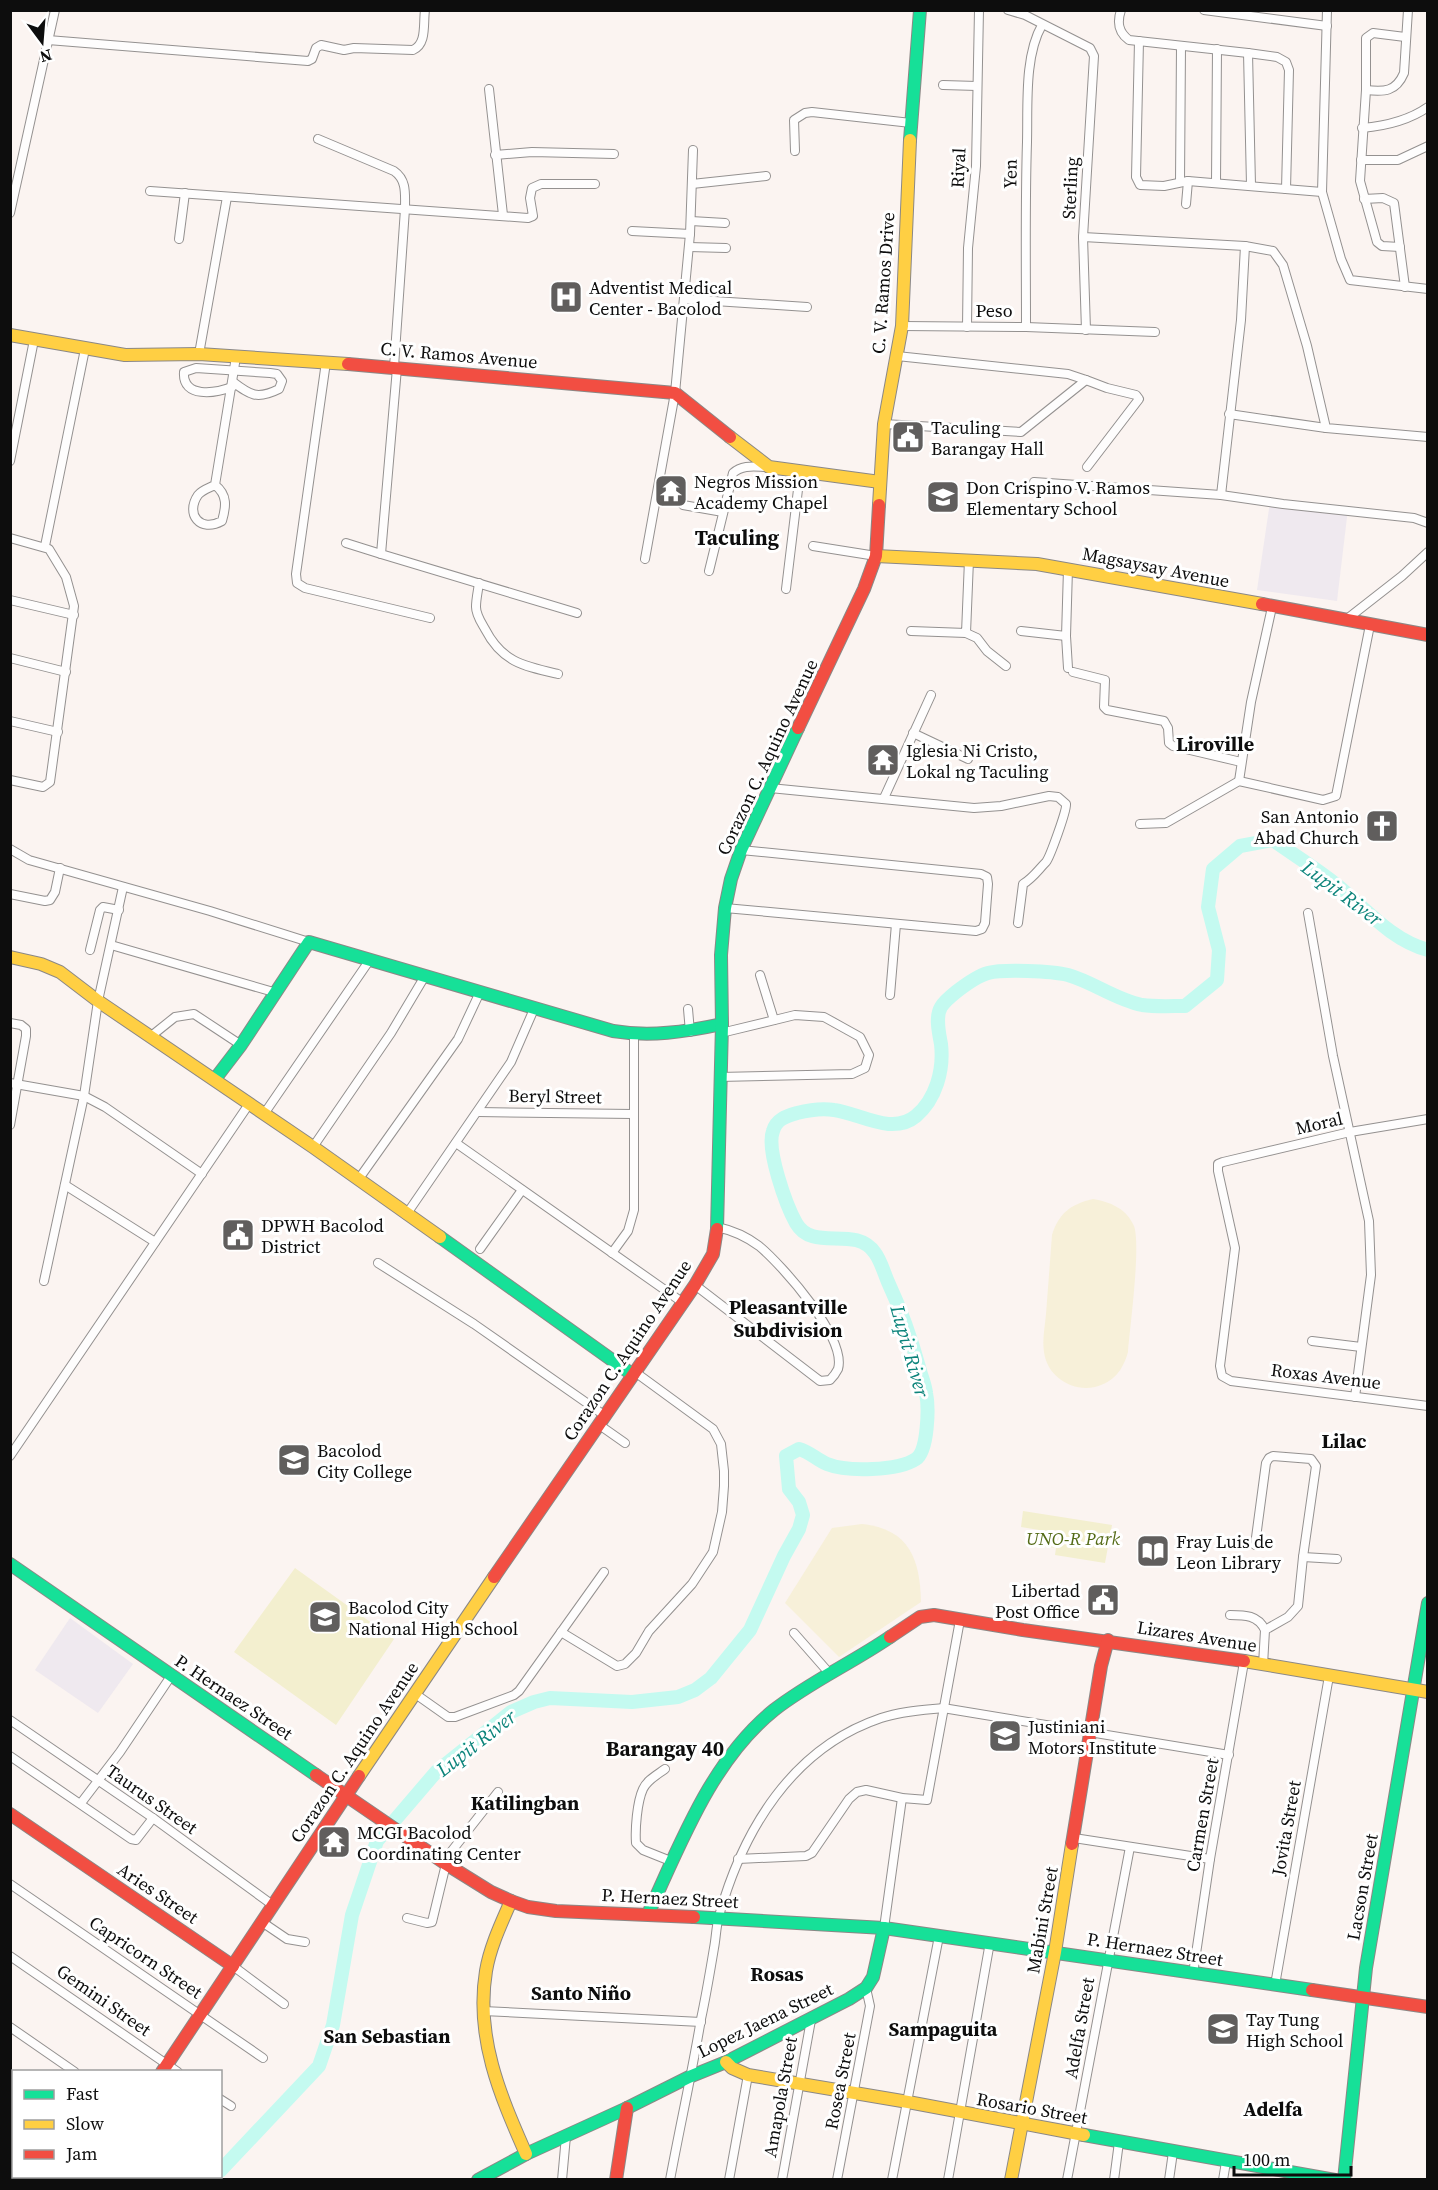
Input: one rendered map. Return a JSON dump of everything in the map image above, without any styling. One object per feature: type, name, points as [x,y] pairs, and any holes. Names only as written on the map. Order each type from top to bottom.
[{"type":"street","points":[[10,213],[55,10]]},
{"type":"street","points":[[48,40],[308,61],[312,59],[316,48],[321,45],[344,50],[354,48],[401,52],[420,47],[424,10]]},
{"type":"street","name":"C. V. Ramos Drive","points":[[876,556],[884,424],[902,326],[911,123],[920,10]]},
{"type":"street","name":"Riyal","points":[[967,327],[968,248],[976,166],[979,10]]},
{"type":"street","points":[[1008,10],[1025,15],[1042,25]]},
{"type":"street","points":[[1121,10],[1120,31],[1129,40],[1248,53],[1276,57],[1286,62],[1289,70],[1286,189]]},
{"type":"street","points":[[1204,10],[1327,26]]},
{"type":"street","points":[[1327,10],[1322,192],[1341,259],[1350,280],[1428,289]]},
{"type":"street","points":[[1366,90],[1384,91],[1398,85],[1404,73],[1408,10]]},
{"type":"street","name":"Sterling","points":[[1042,25],[1090,48],[1095,61],[1083,237],[1086,330]]},
{"type":"street","name":"Yen","points":[[1026,327],[1028,95],[1033,47],[1042,25]]},
{"type":"street","points":[[1400,247],[1382,246],[1377,242],[1360,181],[1366,90],[1366,38],[1373,33],[1405,37]]},
{"type":"street","points":[[1139,41],[1137,182],[1144,186],[1164,186],[1184,181],[1216,182],[1322,192]]},
{"type":"street","points":[[1181,46],[1186,204]]},
{"type":"street","points":[[1216,182],[1217,50]]},
{"type":"street","points":[[1248,53],[1251,186]]},
{"type":"street","points":[[943,85],[977,86]]},
{"type":"street","points":[[489,89],[503,215]]},
{"type":"street","points":[[1362,128],[1387,125],[1428,107]]},
{"type":"street","points":[[795,151],[794,120],[805,113],[911,123]]},
{"type":"street","points":[[318,139],[367,158],[401,176],[404,183],[405,209],[381,554]]},
{"type":"street","points":[[1361,160],[1398,160],[1428,146]]},
{"type":"street","points":[[645,559],[675,393],[691,221],[693,150]]},
{"type":"street","points":[[495,155],[532,152],[614,154]]},
{"type":"street","points":[[692,184],[766,176]]},
{"type":"street","points":[[150,191],[528,218],[532,216],[530,198],[532,188],[541,184],[595,184]]},
{"type":"street","points":[[179,239],[185,194]]},
{"type":"street","points":[[199,354],[227,197]]},
{"type":"street","points":[[1364,199],[1383,198],[1394,203],[1405,287]]},
{"type":"street","points":[[691,221],[725,223]]},
{"type":"street","points":[[632,231],[690,234]]},
{"type":"street","points":[[1083,237],[1245,246],[1273,251],[1283,265],[1307,345],[1326,428]]},
{"type":"street","points":[[1221,495],[1241,320],[1245,246]]},
{"type":"street","points":[[689,247],[726,248]]},
{"type":"street","points":[[684,299],[807,307]]},
{"type":"street","name":"Peso","points":[[902,326],[1026,327],[1155,332]]},
{"type":"street","name":"C. V. Ramos Avenue","points":[[10,335],[113,354],[136,356],[199,354],[326,362],[675,393]]},
{"type":"street","points":[[10,461],[34,340]]},
{"type":"street","points":[[45,546],[85,349]]},
{"type":"street","points":[[897,356],[1068,374],[1107,388],[1136,395],[1139,399],[1087,467]]},
{"type":"street","points":[[215,485],[236,357]]},
{"type":"street","points":[[326,362],[296,574],[297,583],[305,588],[430,618]]},
{"type":"street","points":[[196,368],[234,370],[277,374],[282,381],[279,389],[261,396],[248,393],[232,384],[216,392],[200,392],[185,382],[183,372],[196,368]]},
{"type":"street","points":[[884,424],[1022,432],[1086,380]]},
{"type":"street","points":[[675,393],[769,467]]},
{"type":"street","points":[[1229,414],[1326,428],[1428,437]]},
{"type":"street","points":[[709,571],[733,473],[745,466],[769,467],[880,482]]},
{"type":"street","points":[[786,589],[800,473]]},
{"type":"street","points":[[1034,482],[1221,495],[1414,518],[1428,523]]},
{"type":"street","points":[[215,485],[224,494],[225,507],[222,521],[206,526],[196,519],[195,504],[200,493],[215,485]]},
{"type":"street","points":[[683,505],[723,512]]},
{"type":"street","points":[[10,538],[45,546],[53,554],[66,577],[73,596],[74,615],[50,782],[47,786],[38,786],[10,780]]},
{"type":"street","points":[[345,543],[577,613]]},
{"type":"street","points":[[813,546],[876,556]]},
{"type":"street","points":[[1347,619],[1402,576],[1428,552]]},
{"type":"street","name":"Magsaysay Avenue","points":[[876,556],[1037,564],[1428,635]]},
{"type":"street","name":"Corazon C. Aquino Avenue","points":[[164,2068],[274,1906],[414,1692],[634,1374],[694,1285],[712,1254],[717,1227],[722,1028],[721,955],[731,879],[741,850],[813,695],[838,647],[876,556]]},
{"type":"street","points":[[966,633],[969,560]]},
{"type":"street","points":[[1068,569],[1066,636],[1071,670],[1105,680],[1104,707],[1107,710],[1164,721],[1168,728],[1169,743],[1173,746],[1241,762]]},
{"type":"street","points":[[479,584],[477,615],[498,650],[525,667],[558,674]]},
{"type":"street","points":[[10,600],[74,615]]},
{"type":"street","points":[[1239,781],[1251,702],[1272,607]]},
{"type":"street","points":[[1140,825],[1166,823],[1239,781],[1323,800],[1336,796],[1370,625]]},
{"type":"street","points":[[910,631],[966,633],[977,638],[987,651],[1006,666]]},
{"type":"street","points":[[1021,631],[1066,636]]},
{"type":"street","points":[[10,658],[66,672]]},
{"type":"street","points":[[884,798],[931,695]]},
{"type":"street","points":[[10,721],[58,732]]},
{"type":"street","points":[[913,734],[968,759]]},
{"type":"street","points":[[770,788],[974,808],[1001,806],[1049,796],[1058,797],[1063,801],[1067,810],[1048,856],[1031,879],[1023,884],[1018,923]]},
{"type":"street","points":[[10,849],[29,860],[210,911],[369,961],[534,1009],[634,1035],[690,1032],[805,1014],[824,1017],[861,1037],[869,1055],[868,1063],[860,1072],[852,1074],[719,1077]]},
{"type":"street","points":[[726,908],[976,931],[982,929],[986,923],[988,884],[987,877],[981,874],[741,850]]},
{"type":"street","points":[[10,894],[45,901],[51,900],[56,892],[60,868]]},
{"type":"street","points":[[44,1281],[84,1096],[99,1001],[123,887]]},
{"type":"street","points":[[90,950],[99,910],[103,908],[118,910]]},
{"type":"street","points":[[1308,913],[1333,1056],[1365,1201],[1371,1242],[1371,1275],[1355,1396]]},
{"type":"street","points":[[890,995],[896,924]]},
{"type":"street","points":[[215,1079],[277,993],[309,942]]},
{"type":"street","points":[[111,945],[277,993]]},
{"type":"street","points":[[10,957],[51,967],[313,1147],[406,1215],[706,1423],[717,1435],[721,1444],[724,1470],[722,1512],[713,1552],[692,1584],[649,1631],[636,1653],[626,1664],[617,1666],[561,1632]]},
{"type":"street","points":[[264,1114],[369,961]]},
{"type":"street","points":[[760,975],[774,1020]]},
{"type":"street","points":[[313,1147],[390,1033],[425,976]]},
{"type":"street","points":[[358,1180],[458,1039],[480,992]]},
{"type":"street","points":[[406,1215],[511,1062],[534,1009]]},
{"type":"street","points":[[688,1009],[690,1032]]},
{"type":"street","points":[[150,1037],[175,1017],[194,1014],[241,1045]]},
{"type":"street","points":[[10,1023],[21,1025],[26,1029],[15,1084],[10,1125]]},
{"type":"street","points":[[612,1253],[628,1231],[632,1220],[634,1035]]},
{"type":"street","points":[[15,1084],[84,1096],[105,1107],[202,1174]]},
{"type":"street","points":[[10,1456],[249,1104]]},
{"type":"street","name":"Beryl Street","points":[[478,1112],[633,1114]]},
{"type":"street","name":"Moral","points":[[1222,1376],[1220,1366],[1235,1248],[1218,1164],[1350,1132],[1428,1119]]},
{"type":"street","points":[[456,1143],[682,1302]]},
{"type":"street","points":[[65,1185],[156,1242]]},
{"type":"street","points":[[480,1249],[522,1190]]},
{"type":"street","points":[[694,1285],[820,1381],[830,1380],[837,1371],[839,1361],[832,1338],[808,1300],[758,1246],[727,1229],[717,1227]]},
{"type":"street","points":[[378,1263],[474,1324],[601,1419],[625,1443]]},
{"type":"street","points":[[1312,1341],[1361,1347]]},
{"type":"street","name":"Roxas Avenue","points":[[1222,1376],[1232,1381],[1428,1406]]},
{"type":"street","points":[[1255,1545],[1266,1463],[1269,1458],[1273,1456],[1311,1459],[1316,1466],[1298,1606],[1288,1617],[1265,1630]]},
{"type":"street","points":[[1303,1557],[1337,1559]]},
{"type":"street","name":"P. Hernaez Street","points":[[10,1564],[445,1863],[491,1892],[528,1907],[556,1911],[884,1928],[1428,2007]]},
{"type":"street","points":[[414,1692],[448,1717],[455,1717],[507,1698],[519,1691],[604,1572]]},
{"type":"street","name":"Lacson Street","points":[[1344,2180],[1362,1996],[1428,1603]]},
{"type":"street","name":"Lizares Avenue","points":[[830,1674],[920,1617],[927,1615],[1200,1653],[1428,1692]]},
{"type":"street","points":[[1230,1616],[1251,1617],[1260,1622],[1265,1630],[1263,1665]]},
{"type":"street","points":[[738,1859],[806,1856],[812,1853],[849,1798],[857,1792],[866,1790],[902,1798],[927,1800],[960,1620]]},
{"type":"street","points":[[648,1914],[709,1788],[736,1749],[752,1730],[792,1695],[830,1674],[794,1633]]},
{"type":"street","name":"Mabini Street","points":[[1091,1638],[1101,1666]]},
{"type":"street","name":"Mabini Street","points":[[1011,2180],[1055,1952],[1101,1666],[1108,1640]]},
{"type":"street","name":"Carmen Street","points":[[1193,1974],[1244,1662]]},
{"type":"street","points":[[81,1803],[120,1752],[171,1676]]},
{"type":"street","name":"Jovita Street","points":[[1275,1985],[1329,1676]]},
{"type":"street","points":[[670,2180],[701,2022],[718,1919],[738,1859],[768,1805],[802,1765],[818,1751],[858,1726],[883,1717],[944,1708],[1229,1755]]},
{"type":"street","name":"Taurus Street","points":[[10,1720],[153,1818],[274,1906]]},
{"type":"street","points":[[10,1756],[131,1839],[136,1840],[153,1818]]},
{"type":"street","points":[[665,1769],[648,1782],[643,1790],[636,1843],[643,1850],[673,1862]]},
{"type":"street","points":[[407,1918],[432,1922],[445,1863],[498,1792]]},
{"type":"street","points":[[866,1988],[873,1977],[884,1928],[902,1798]]},
{"type":"street","name":"Aries Street","points":[[10,1814],[233,1966],[284,2004]]},
{"type":"street","points":[[1074,1838],[1210,1859]]},
{"type":"street","name":"Adelfa Street","points":[[1066,2180],[1130,1847]]},
{"type":"street","name":"Capricorn Street","points":[[10,1884],[263,2058]]},
{"type":"street","points":[[512,1901],[490,1950],[484,1978],[483,2026],[489,2062],[501,2098],[526,2154]]},
{"type":"street","points":[[262,1922],[287,1939],[305,1942]]},
{"type":"street","points":[[892,2180],[939,1936]]},
{"type":"street","points":[[948,2180],[990,1942]]},
{"type":"street","name":"Gemini Street","points":[[10,1956],[164,2068]]},
{"type":"street","name":"Lopez Jaena Street","points":[[478,2180],[526,2154],[689,2077],[726,2062],[811,2020],[866,1988]]},
{"type":"street","name":"Rosea Street","points":[[837,2180],[870,2006],[866,1988]]},
{"type":"street","points":[[483,2011],[701,2022]]},
{"type":"street","name":"Amapola Street","points":[[782,2180],[811,2020]]},
{"type":"street","points":[[10,2027],[72,2070]]},
{"type":"street","name":"Rosario Street","points":[[726,2062],[732,2068],[748,2075],[1335,2180]]},
{"type":"street","points":[[729,2180],[748,2075]]},
{"type":"street","points":[[222,2100],[231,2106]]},
{"type":"street","points":[[616,2180],[627,2108]]},
{"type":"street","points":[[562,2180],[566,2136]]},
{"type":"street","points":[[1113,2180],[1119,2142]]},
{"type":"street","points":[[1169,2180],[1173,2152]]},
{"type":"street","points":[[1223,2180],[1226,2162]]},
{"type":"shaded area","points":[[1270,502],[1348,509],[1337,601],[1257,590]]},
{"type":"shaded area","points":[[1093,1199],[1117,1207],[1131,1220],[1136,1236],[1136,1268],[1126,1358],[1120,1370],[1107,1382],[1086,1388],[1069,1384],[1055,1375],[1046,1361],[1043,1338],[1052,1235],[1062,1215],[1072,1207]]},
{"type":"shaded area","points":[[862,1524],[891,1532],[909,1549],[918,1573],[921,1602],[839,1657],[785,1603],[832,1528]]},
{"type":"shaded area","points":[[70,1618],[133,1664],[98,1713],[35,1670]]},
{"type":"green space","name":"UNO-R Park","points":[[1023,1511],[1112,1525],[1105,1563],[1055,1555],[1056,1548],[1036,1545],[1039,1530],[1021,1527]]},
{"type":"green space","points":[[295,1568],[394,1639],[336,1725],[234,1652]]},
{"type":"waterway","name":"Lupit River","points":[[222,2169],[319,2066],[333,2025],[352,1915],[377,1841],[436,1772],[511,1712],[534,1702],[550,1698],[632,1702],[678,1697],[695,1690],[711,1678],[750,1630],[799,1529],[803,1515],[799,1502],[789,1489],[786,1456],[799,1449],[836,1467],[872,1469],[908,1463],[920,1454],[927,1428],[925,1390],[913,1345],[881,1263],[867,1245],[857,1240],[813,1236],[803,1232],[796,1223],[782,1191],[772,1150],[773,1131],[779,1121],[797,1113],[820,1109],[844,1112],[886,1124],[907,1122],[916,1116],[929,1101],[940,1074],[942,1054],[938,1020],[941,1007],[963,986],[988,973],[1016,971],[1068,975],[1132,1003],[1153,1006],[1185,1006],[1217,980],[1219,950],[1208,907],[1213,869],[1240,846],[1273,840],[1330,880],[1402,939],[1428,950]]},
{"type":"traffic: fast","points":[[910,140],[920,10]]},
{"type":"traffic: fast","points":[[717,1229],[722,1024],[721,955],[725,908],[731,879],[741,850],[798,728]]},
{"type":"traffic: fast","points":[[215,1079],[241,1045],[309,942],[613,1031],[640,1034],[668,1033],[722,1024]]},
{"type":"traffic: fast","points":[[440,1237],[633,1375]]},
{"type":"traffic: fast","points":[[10,1564],[316,1775]]},
{"type":"traffic: fast","points":[[1344,2180],[1366,1968],[1428,1603]]},
{"type":"traffic: fast","points":[[648,1914],[700,1804],[732,1753],[752,1730],[788,1700],[890,1637]]},
{"type":"traffic: fast","points":[[694,1917],[884,1928],[1312,1990]]},
{"type":"traffic: fast","points":[[478,2180],[526,2154],[689,2077],[726,2062],[849,1999],[866,1988],[873,1977],[884,1928]]},
{"type":"traffic: fast","points":[[1084,2135],[1335,2180]]},
{"type":"traffic: slow","points":[[879,505],[884,424],[902,326],[910,140]]},
{"type":"traffic: slow","points":[[10,335],[125,355],[199,354],[348,364]]},
{"type":"traffic: slow","points":[[730,437],[769,467],[880,482]]},
{"type":"traffic: slow","points":[[876,556],[1037,564],[1262,604]]},
{"type":"traffic: slow","points":[[10,957],[41,964],[60,972],[98,1001],[313,1147],[440,1237]]},
{"type":"traffic: slow","points":[[359,1776],[494,1577]]},
{"type":"traffic: slow","points":[[1244,1661],[1428,1692]]},
{"type":"traffic: slow","points":[[1011,2180],[1055,1952],[1072,1844]]},
{"type":"traffic: slow","points":[[511,1901],[488,1962],[483,1995],[484,2019],[487,2042],[499,2088],[526,2154]]},
{"type":"traffic: slow","points":[[726,2062],[732,2068],[748,2075],[1084,2135]]},
{"type":"traffic: jam","points":[[348,364],[675,393],[730,437]]},
{"type":"traffic: jam","points":[[798,728],[864,589],[876,556],[879,505]]},
{"type":"traffic: jam","points":[[1262,604],[1428,635]]},
{"type":"traffic: jam","points":[[494,1577],[695,1285],[713,1254],[717,1229]]},
{"type":"traffic: jam","points":[[890,1637],[920,1617],[934,1615],[1244,1661]]},
{"type":"traffic: jam","points":[[1072,1844],[1101,1666],[1108,1640]]},
{"type":"traffic: jam","points":[[316,1775],[446,1864],[491,1892],[511,1901],[528,1907],[556,1911],[694,1917]]},
{"type":"traffic: jam","points":[[163,2070],[359,1776]]},
{"type":"traffic: jam","points":[[10,1814],[233,1966]]},
{"type":"traffic: jam","points":[[1312,1990],[1428,2007]]},
{"type":"traffic: jam","points":[[616,2180],[627,2108]]},
{"type":"place","name":"Adventist Medical Center - Bacolod","points":[[566,297]]},
{"type":"place","name":"Taculing Barangay Hall","points":[[908,437]]},
{"type":"place","name":"Negros Mission Academy Chapel","points":[[671,491]]},
{"type":"place","name":"Don Crispino V. Ramos Elementary School","points":[[943,497]]},
{"type":"place","name":"Iglesia Ni Cristo, Lokal ng Taculing","points":[[883,760]]},
{"type":"place","name":"San Antonio Abad Church","points":[[1382,826]]},
{"type":"place","name":"DPWH Bacolod District","points":[[238,1235]]},
{"type":"place","name":"Bacolod City College","points":[[294,1460]]},
{"type":"place","name":"Fray Luis de Leon Library","points":[[1153,1551]]},
{"type":"place","name":"Libertad Post Office","points":[[1103,1600]]},
{"type":"place","name":"Bacolod City National High School","points":[[325,1617]]},
{"type":"place","name":"Justiniani Motors Institute","points":[[1005,1736]]},
{"type":"place","name":"MCGI Bacolod Coordinating Center","points":[[334,1842]]},
{"type":"place","name":"Tay Tung High School","points":[[1223,2029]]},
{"type":"district","name":"Taculing","points":[[737,537]]},
{"type":"district","name":"Liroville","points":[[1215,744]]},
{"type":"district","name":"Pleasantville Subdivision","points":[[788,1318]]},
{"type":"district","name":"Lilac","points":[[1344,1441]]},
{"type":"district","name":"Barangay 40","points":[[665,1748]]},
{"type":"district","name":"Katilingban","points":[[525,1803]]},
{"type":"district","name":"Rosas","points":[[777,1974]]},
{"type":"district","name":"Santo Niño","points":[[581,1993]]},
{"type":"district","name":"Sampaguita","points":[[943,2029]]},
{"type":"district","name":"San Sebastian","points":[[387,2036]]},
{"type":"district","name":"Adelfa","points":[[1273,2109]]}]
